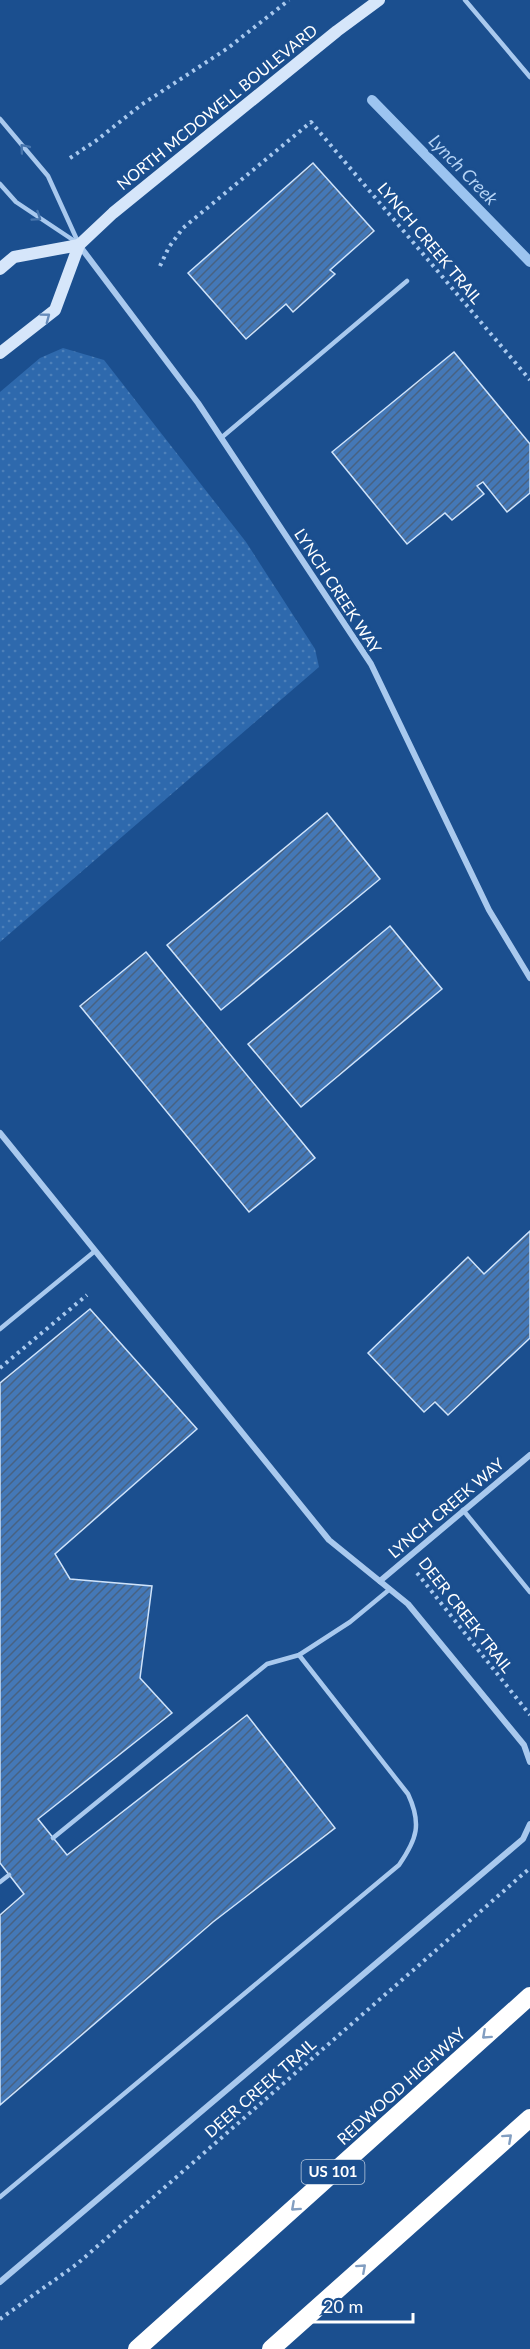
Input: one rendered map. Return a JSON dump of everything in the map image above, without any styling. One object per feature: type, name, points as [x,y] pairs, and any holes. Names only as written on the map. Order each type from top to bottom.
[{"type":"highway","name":"REDWOOD HIGHWAY","points":[[137,2349],[530,1995]]},
{"type":"highway","points":[[272,2349],[530,2118]]},
{"type":"main road","name":"NORTH MCDOWELL BOULEVARD","points":[[0,353],[56,310],[79,245],[113,213],[337,31],[379,0]]},
{"type":"main road","points":[[0,269],[14,257],[79,245]]},
{"type":"street","name":"LYNCH CREEK WAY","points":[[79,245],[198,404],[370,664],[489,910],[530,978]]},
{"type":"street","points":[[0,1133],[329,1540],[408,1604],[524,1745],[530,1762]]},
{"type":"street","name":"LYNCH CREEK WAY","points":[[380,1581],[530,1455]]},
{"type":"street","points":[[0,2282],[523,1839],[530,1824]]},
{"type":"lane","points":[[465,0],[530,77]]},
{"type":"lane","points":[[0,119],[48,176],[79,245]]},
{"type":"lane","points":[[0,184],[16,202],[79,245]]},
{"type":"lane","points":[[221,438],[408,281]]},
{"type":"lane","points":[[0,1329],[95,1251]]},
{"type":"lane","points":[[464,1510],[530,1592]]},
{"type":"lane","points":[[53,1838],[267,1664],[299,1655],[351,1622],[390,1589]]},
{"type":"lane","points":[[0,2197],[399,1864],[412,1847],[417,1827],[415,1809],[408,1794],[299,1655]]},
{"type":"lane","points":[[0,1882],[9,1875]]},
{"type":"path","points":[[70,158],[141,105],[228,48],[289,0]]},
{"type":"path","name":"LYNCH CREEK TRAIL","points":[[160,266],[183,228],[311,122],[530,380]]},
{"type":"path","points":[[0,1368],[87,1295]]},
{"type":"path","name":"DEER CREEK TRAIL","points":[[406,1558],[530,1715]]},
{"type":"path","name":"DEER CREEK TRAIL","points":[[0,2319],[77,2265],[530,1868]]},
{"type":"shaded area","points":[[63,348],[104,360],[246,542],[315,649],[319,667],[0,942],[0,392],[40,358]]},
{"type":"building","points":[[313,163],[374,231],[330,270],[335,274],[293,312],[286,304],[246,339],[188,273]]},
{"type":"building","points":[[454,352],[530,444],[530,493],[507,512],[483,482],[477,486],[484,494],[452,520],[445,513],[407,544],[332,452]]},
{"type":"building","points":[[327,813],[380,879],[221,1010],[167,945]]},
{"type":"building","points":[[390,926],[442,989],[301,1107],[248,1044]]},
{"type":"building","points":[[146,952],[315,1158],[249,1212],[80,1006]]},
{"type":"building","points":[[530,1231],[530,1338],[448,1415],[435,1402],[424,1412],[368,1353],[468,1257],[484,1274]]},
{"type":"building","points":[[90,1309],[197,1429],[55,1554],[70,1579],[152,1586],[140,1678],[172,1713],[38,1819],[67,1855],[247,1715],[335,1828],[213,1922],[0,2105],[0,1915],[24,1894],[0,1863],[0,1383]]},
{"type":"waterway","name":"Lynch Creek","points":[[372,100],[530,262]]}]
